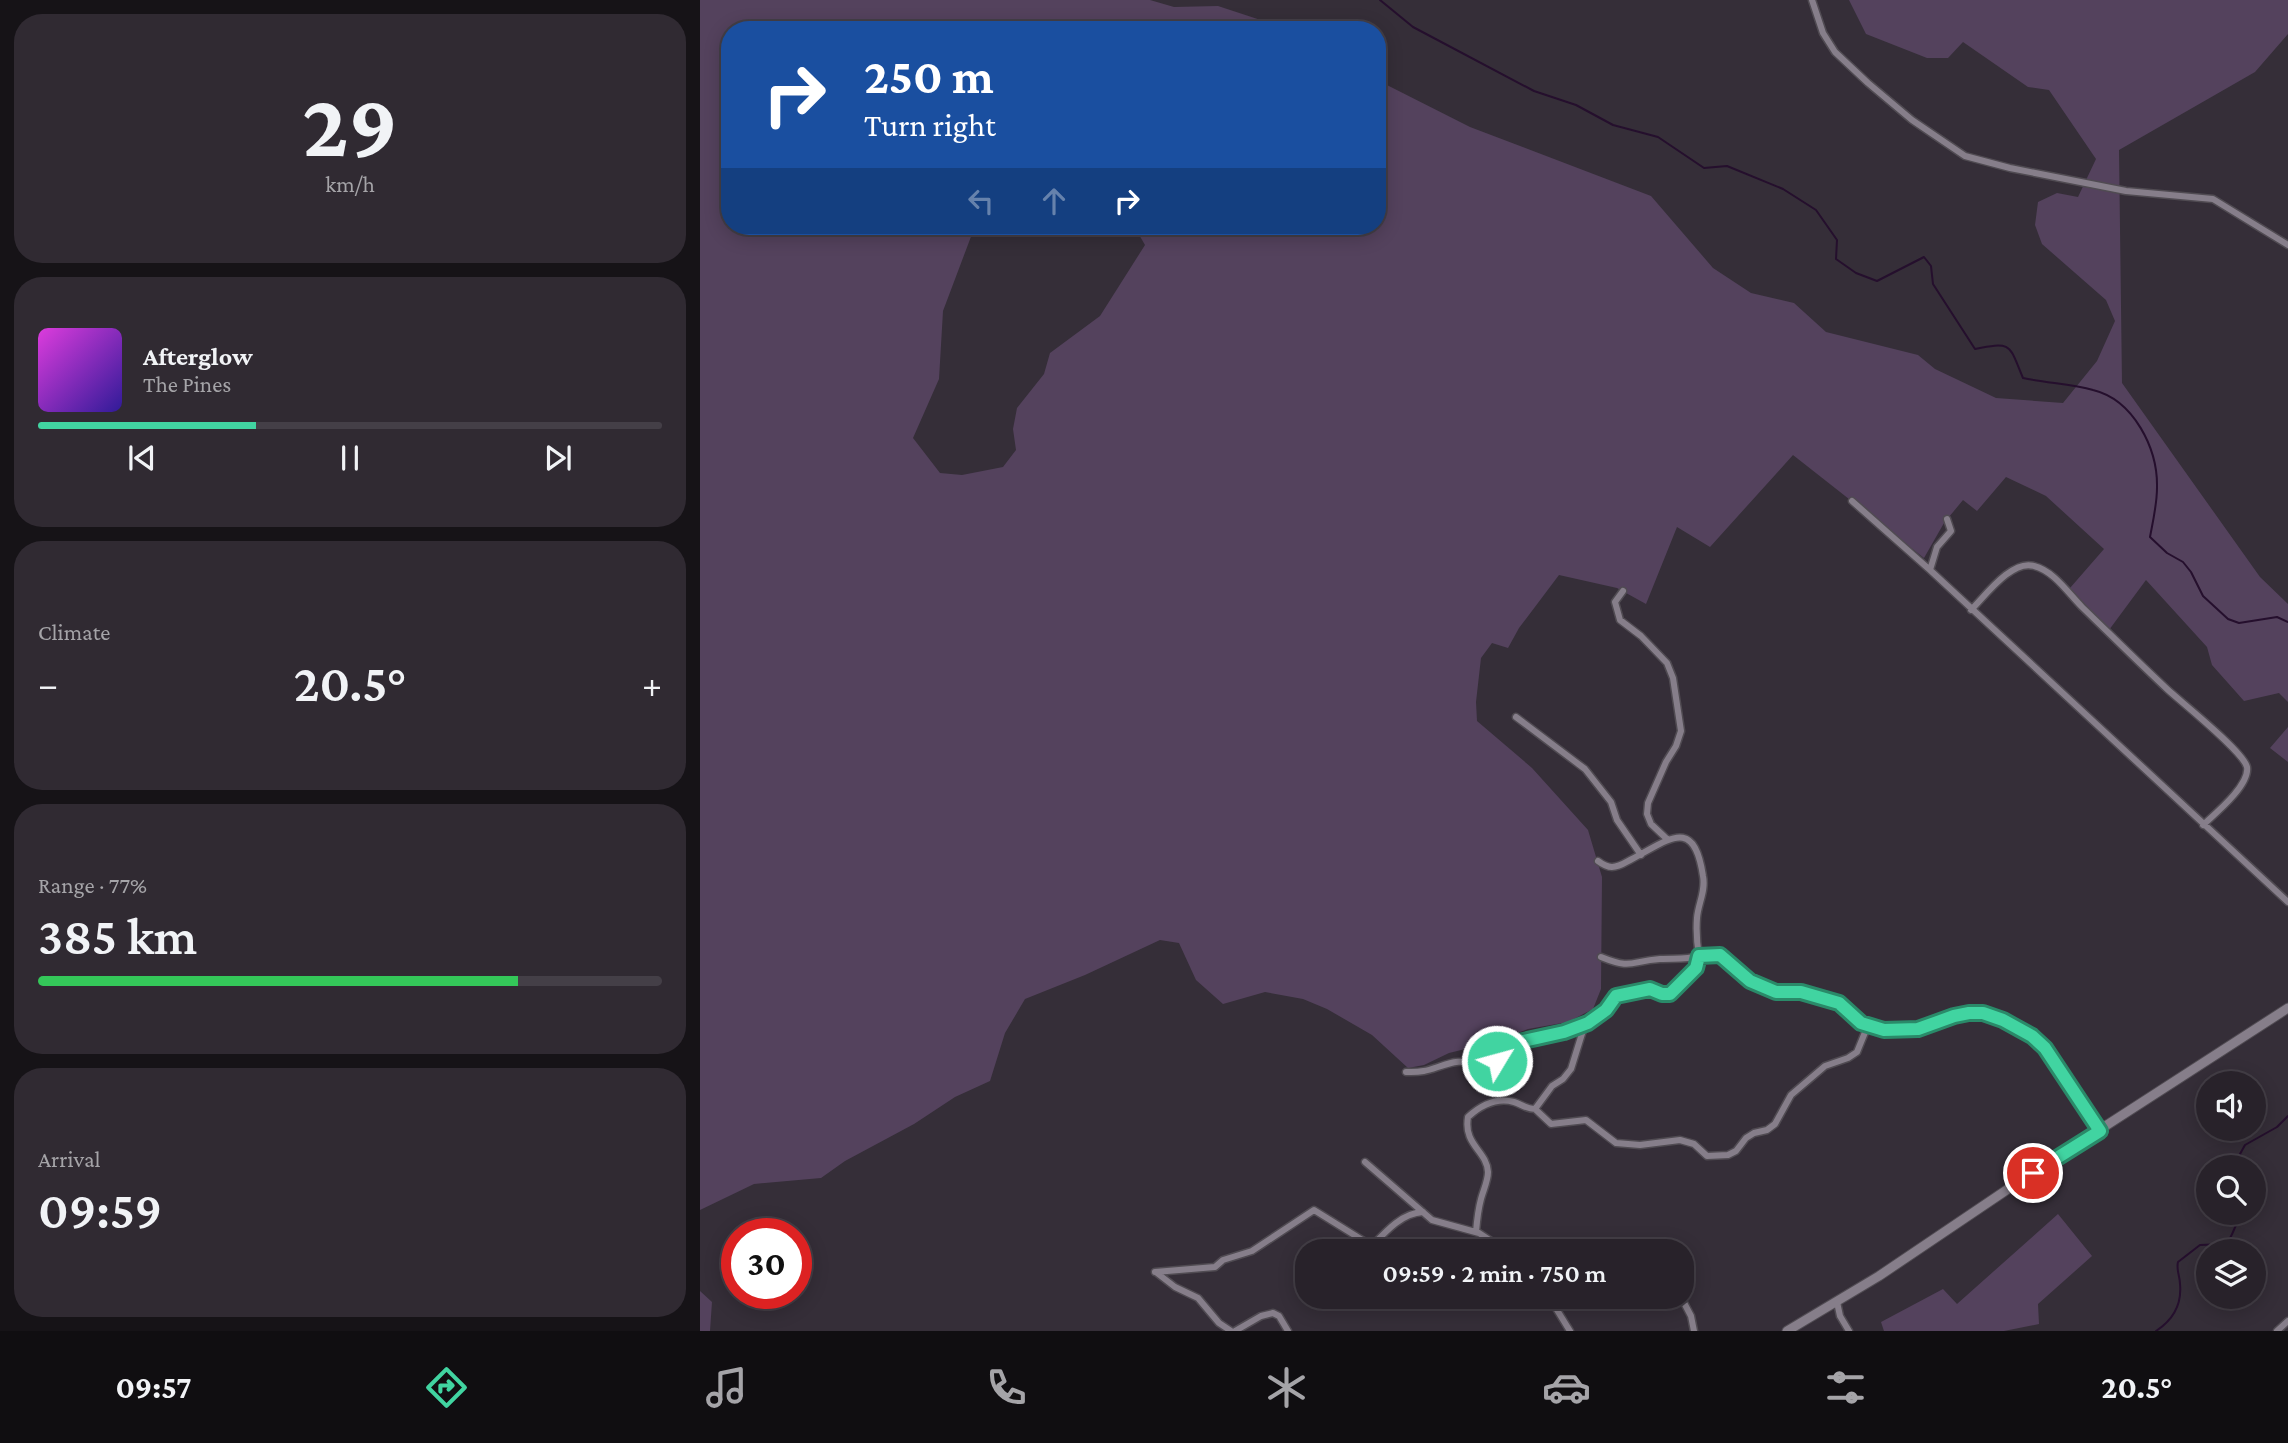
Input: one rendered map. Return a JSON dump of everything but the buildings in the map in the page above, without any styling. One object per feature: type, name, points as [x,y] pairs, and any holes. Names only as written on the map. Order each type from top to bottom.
[{"type":"main road","points":[[1787,1331],[1837,1302],[2288,1008]]},
{"type":"street","points":[[1812,0],[1820,26],[1835,52],[1912,120],[1965,156],[2010,168],[2126,191],[2213,199],[2288,246]]},
{"type":"street","points":[[1852,501],[2034,665],[2288,902]]},
{"type":"street","points":[[1930,570],[1937,547],[1951,531],[1947,519]]},
{"type":"street","points":[[1971,610],[2008,573],[2020,566],[2033,565],[2057,580],[2124,649],[2245,762],[2246,776],[2241,785],[2203,825]]},
{"type":"street","points":[[1623,591],[1615,602],[1620,620],[1642,636],[1667,663],[1679,710],[1681,731],[1648,803],[1647,814],[1651,824],[1668,840]]},
{"type":"street","points":[[1516,717],[1585,769],[1611,802],[1617,820],[1641,855]]},
{"type":"street","points":[[1406,1072],[1425,1073],[1453,1062],[1477,1064],[1497,1061],[1514,1043],[1564,1032],[1585,1024],[1606,1010],[1616,996],[1650,989],[1670,994],[1696,968],[1699,956],[1697,917],[1705,886],[1694,843],[1685,839],[1668,840],[1619,866],[1610,868],[1598,861]]},
{"type":"street","points":[[1601,957],[1618,964],[1632,965],[1660,959],[1678,960],[1720,955],[1750,981],[1776,992],[1801,992],[1839,1003],[1861,1023],[1884,1030],[1918,1029],[1954,1016],[1983,1013],[2003,1020],[2032,1036],[2045,1048],[2100,1131]]},
{"type":"street","points":[[1535,1109],[1552,1086],[1563,1079],[1571,1069],[1585,1024]]},
{"type":"street","points":[[1476,1232],[1488,1172],[1470,1141],[1466,1126],[1468,1117],[1486,1104],[1499,1100],[1513,1102],[1535,1109],[1551,1124],[1586,1120],[1616,1143],[1625,1145],[1680,1140],[1694,1144],[1707,1156],[1728,1156],[1737,1151],[1746,1138],[1775,1124],[1791,1095],[1825,1066],[1857,1052],[1868,1025]]},
{"type":"street","points":[[1365,1162],[1432,1220],[1476,1232],[1487,1239]]},
{"type":"street","points":[[1288,1331],[1279,1316],[1273,1313],[1261,1316],[1233,1331],[1219,1323],[1198,1298],[1175,1287],[1155,1272],[1215,1267],[1223,1260],[1252,1251],[1314,1210],[1372,1246],[1410,1213],[1423,1212]]},
{"type":"street","points":[[1837,1302],[1840,1315],[1849,1331]]},
{"type":"street","points":[[1556,1309],[1570,1331]]},
{"type":"street","points":[[1687,1309],[1694,1331]]},
{"type":"street","points":[[2277,1331],[2288,1321]]},
{"type":"shaded area","points":[[700,0],[1150,0],[1174,7],[1218,6],[1264,21],[721,21],[721,235],[972,235],[943,311],[939,379],[913,438],[940,473],[962,475],[1003,467],[1016,450],[1013,429],[1017,408],[1044,374],[1050,353],[1100,316],[1145,245],[1139,235],[1386,235],[1386,85],[1470,127],[1651,196],[1713,268],[1751,293],[1794,303],[1826,332],[1918,355],[1935,369],[1996,398],[2063,403],[2097,361],[2115,321],[2106,300],[2042,244],[2035,225],[2038,202],[2057,193],[2078,197],[2096,159],[2049,90],[2028,87],[1963,42],[1948,58],[1927,58],[1866,34],[1849,0],[2288,0],[2288,34],[2255,72],[2119,150],[2122,383],[2260,577],[2288,604],[2288,702],[2279,693],[2244,701],[2212,665],[2207,647],[2146,580],[2109,630],[2070,588],[2104,549],[2046,496],[2006,477],[1977,511],[1963,500],[1944,523],[1924,558],[1793,455],[1710,547],[1677,527],[1646,604],[1617,588],[1559,575],[1519,628],[1508,648],[1492,643],[1481,658],[1476,702],[1477,721],[1532,768],[1588,830],[1602,877],[1601,989],[1593,1009],[1568,1022],[1528,1029],[1498,1041],[1449,1053],[1424,1065],[1408,1068],[1372,1035],[1327,1009],[1303,999],[1265,992],[1223,1004],[1196,980],[1179,943],[1160,940],[1025,999],[1005,1033],[990,1081],[955,1097],[914,1124],[845,1161],[821,1178],[754,1184],[700,1210]]},
{"type":"shaded area","points":[[2288,727],[2288,762],[2270,748]]},
{"type":"shaded area","points":[[2058,1214],[2092,1256],[2038,1304],[2039,1324],[2004,1331],[1884,1331],[1881,1322],[1943,1289],[1957,1304]]},
{"type":"shaded area","points":[[700,1291],[712,1302],[710,1331],[700,1331]]},
{"type":"waterway","points":[[1380,0],[1413,27],[1534,91],[1576,105],[1613,125],[1658,137],[1704,168],[1727,166],[1783,189],[1816,210],[1837,240],[1836,259],[1856,273],[1877,281],[1924,257],[1931,266],[1933,284],[1975,349],[1997,346],[2008,348],[2023,378],[2076,386],[2108,395],[2132,415],[2148,442],[2156,473],[2156,500],[2150,537],[2167,553],[2183,562],[2203,596],[2228,619],[2239,623],[2277,617],[2288,622]]},
{"type":"waterway","points":[[2240,1155],[2245,1145],[2277,1127],[2288,1116]]},
{"type":"waterway","points":[[2156,1331],[2172,1317],[2178,1305],[2178,1262],[2200,1245],[2226,1244],[2236,1225]]},
{"type":"route","points":[[1497,1061],[1514,1043],[1564,1032],[1588,1023],[1606,1010],[1616,996],[1650,989],[1670,994],[1696,968],[1699,956],[1720,955],[1750,981],[1776,992],[1801,992],[1839,1003],[1861,1023],[1884,1030],[1918,1029],[1954,1016],[1983,1013],[1993,1015],[2032,1036],[2045,1048],[2100,1131],[2033,1173]]}]
